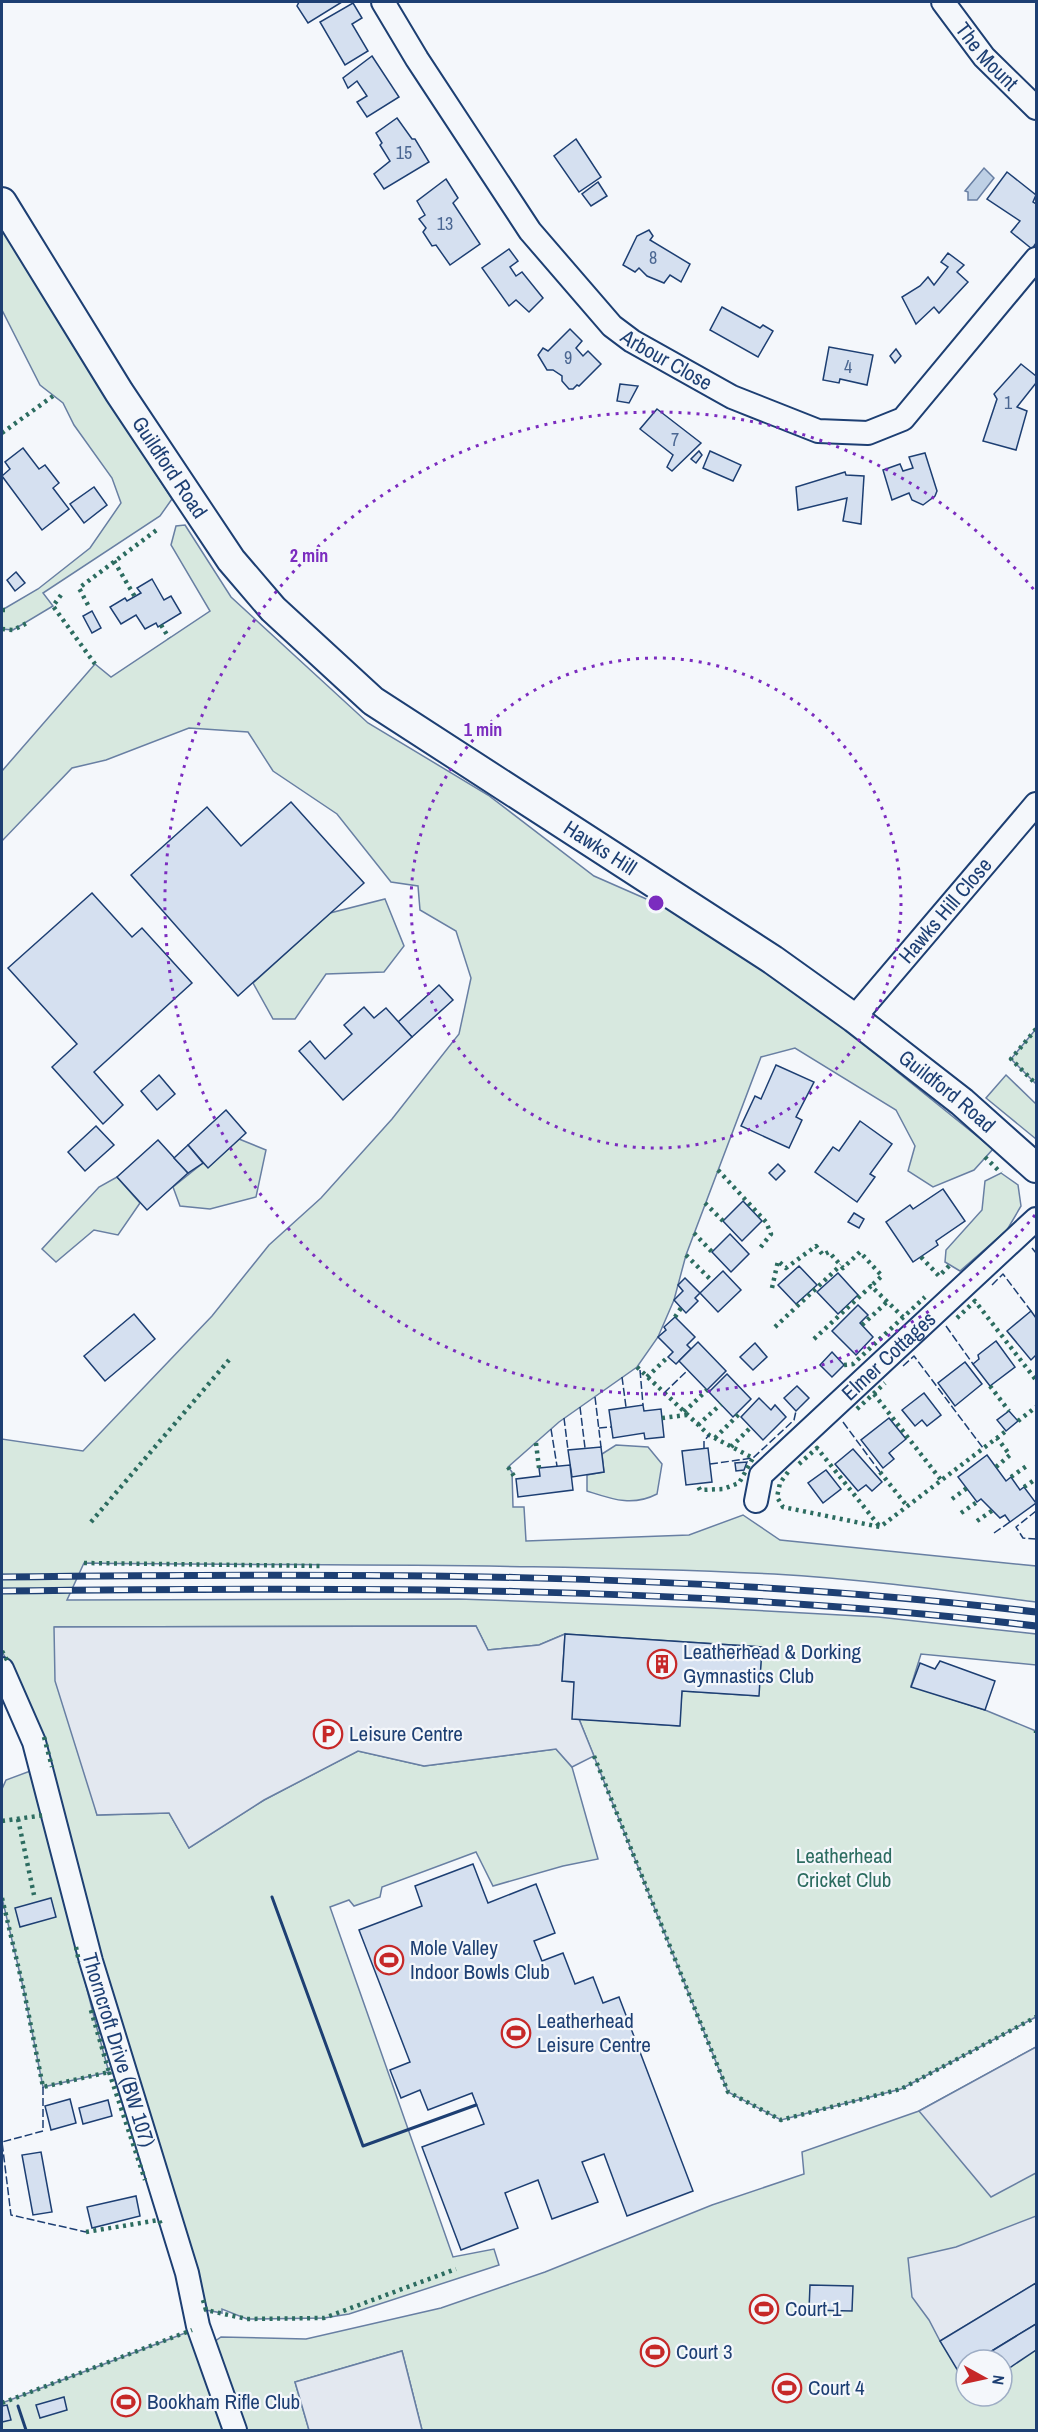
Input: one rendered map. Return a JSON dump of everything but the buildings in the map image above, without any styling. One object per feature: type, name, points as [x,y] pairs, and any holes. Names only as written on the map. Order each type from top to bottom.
[{"type":"main road","name":"Guildford Road","points":[[2,202],[119,392],[231,560],[273,609],[373,701]]},
{"type":"main road","name":"Hawks Hill","points":[[373,701],[773,960],[854,1018]]},
{"type":"main road","name":"Guildford Road","points":[[854,1018],[962,1102],[1036,1168]]},
{"type":"street","name":"Arbour Close","points":[[383,2],[423,69],[530,231],[612,326],[632,341],[732,397],[818,431],[868,433],[903,419],[1036,259]]},
{"type":"street","name":"The Mount","points":[[943,2],[984,57],[1036,108]]},
{"type":"street","name":"Hawks Hill Close","points":[[854,1018],[1036,804]]},
{"type":"street","name":"Elmer Cottages","points":[[756,1501],[761,1475],[1036,1219]]},
{"type":"street","name":"Thorncroft Drive (BW 107)","points":[[2,1669],[34,1742],[91,1961],[187,2273],[198,2326],[235,2430]]},
{"type":"green space","points":[[2,220],[72,344],[172,499],[160,516],[43,593],[53,606],[13,630],[2,629],[2,610],[38,589],[90,548],[121,503],[112,478],[74,425],[63,403],[40,385],[2,310]]},
{"type":"green space","name":"Leatherhead Cricket Club","points":[[185,525],[231,597],[368,723],[488,795],[594,876],[660,905],[756,955],[824,1005],[895,1070],[993,1149],[974,1170],[933,1187],[908,1171],[915,1146],[896,1110],[795,1048],[761,1057],[686,1255],[674,1300],[658,1337],[637,1367],[559,1422],[508,1467],[512,1472],[513,1507],[524,1507],[526,1541],[689,1535],[743,1515],[780,1540],[1036,1566],[1036,1602],[873,1582],[688,1570],[516,1566],[84,1563],[67,1600],[459,1599],[711,1608],[878,1617],[1036,1634],[1036,1665],[921,1654],[911,1686],[985,1710],[1036,1731],[1036,2017],[901,2089],[781,2120],[728,2092],[579,1719],[679,1726],[682,1691],[758,1696],[762,1647],[565,1634],[539,1645],[488,1650],[476,1626],[55,1627],[97,1815],[169,1813],[189,1848],[264,1800],[358,1751],[424,1766],[556,1749],[572,1767],[598,1859],[563,1866],[493,1886],[476,1852],[382,1887],[380,1897],[354,1906],[349,1900],[330,1907],[453,2257],[494,2249],[499,2265],[349,2314],[324,2318],[247,2319],[222,2309],[222,2313],[206,2310],[165,2179],[79,1883],[46,1743],[2,1651],[2,1439],[83,1451],[212,1316],[269,1245],[321,1198],[392,1119],[459,1034],[471,978],[456,931],[420,910],[418,886],[391,882],[337,814],[273,771],[248,732],[189,728],[106,760],[72,768],[2,841],[2,771],[95,664],[111,677],[210,611],[171,545],[176,526]]},
{"type":"green space","points":[[385,899],[404,946],[384,972],[326,974],[295,1019],[273,1019],[253,983],[330,913]]},
{"type":"green space","points":[[1036,1029],[1036,1084],[1011,1059]]},
{"type":"green space","points":[[1006,1075],[1036,1104],[1036,1139],[986,1098]]},
{"type":"green space","points":[[239,1139],[266,1150],[256,1197],[210,1209],[180,1206],[173,1187],[203,1163],[208,1167]]},
{"type":"green space","points":[[1001,1173],[1018,1185],[1021,1206],[1007,1230],[960,1271],[945,1262],[946,1250],[982,1210],[985,1181]]},
{"type":"green space","points":[[117,1177],[140,1203],[118,1235],[94,1230],[56,1262],[42,1249],[99,1187]]},
{"type":"green space","points":[[616,1445],[648,1447],[662,1464],[657,1494],[630,1501],[587,1491],[587,1475],[604,1472],[602,1454]]},
{"type":"green space","points":[[33,1770],[109,2072],[43,2087],[2,1898],[2,1789],[6,1780]]},
{"type":"green space","points":[[1036,2047],[1036,2430],[422,2430],[402,2351],[295,2382],[309,2430],[2,2430],[2,2403],[193,2330],[201,2351],[221,2337],[306,2339],[441,2308],[545,2272],[712,2205],[804,2174],[802,2152],[919,2111]]},
{"type":"shaded area","name":"Leisure Centre","points":[[476,1626],[488,1650],[539,1645],[565,1634],[562,1681],[574,1682],[579,1719],[594,1756],[572,1767],[556,1749],[424,1766],[358,1751],[264,1800],[189,1848],[169,1813],[97,1815],[55,1681],[54,1627]]},
{"type":"shaded area","points":[[1036,2047],[1036,2173],[991,2197],[919,2111]]},
{"type":"shaded area","points":[[1036,2216],[1036,2283],[940,2341],[929,2320],[912,2297],[908,2258],[956,2247]]},
{"type":"shaded area","points":[[402,2351],[422,2430],[309,2430],[295,2382]]},
{"type":"water","points":[[984,168],[994,178],[977,200],[968,200],[968,192],[965,191]]},
{"type":"railway","points":[[2,1577],[390,1576],[650,1582],[780,1589],[1036,1612]]},
{"type":"railway","points":[[2,1591],[390,1590],[650,1596],[908,1613],[1036,1626]]},
{"type":"hedge","points":[[2,433],[53,396]]},
{"type":"hedge","points":[[88,605],[79,588],[158,529]]},
{"type":"hedge","points":[[114,561],[135,597]]},
{"type":"hedge","points":[[61,595],[53,606],[95,664]]},
{"type":"hedge","points":[[2,629],[13,630],[29,622]]},
{"type":"hedge","points":[[161,625],[169,638]]},
{"type":"hedge","points":[[1036,1029],[1011,1059],[1036,1084]]},
{"type":"hedge","points":[[985,1157],[1001,1173]]},
{"type":"hedge","points":[[718,1170],[766,1222],[771,1234],[760,1248]]},
{"type":"hedge","points":[[705,1203],[723,1221]]},
{"type":"hedge","points":[[694,1233],[712,1252]]},
{"type":"hedge","points":[[772,1288],[778,1261],[786,1268],[816,1246],[823,1255],[829,1252],[843,1268],[860,1252],[882,1276],[871,1286]]},
{"type":"hedge","points":[[686,1255],[712,1281]]},
{"type":"hedge","points":[[921,1257],[939,1276],[950,1265]]},
{"type":"hedge","points":[[775,1327],[841,1265]]},
{"type":"hedge","points":[[814,1339],[871,1286],[903,1317]]},
{"type":"hedge","points":[[844,1365],[853,1364],[925,1297]]},
{"type":"hedge","points":[[957,1318],[975,1301],[1036,1380]]},
{"type":"hedge","points":[[862,1325],[887,1302]]},
{"type":"hedge","points":[[675,1317],[681,1308]]},
{"type":"hedge","points":[[647,1377],[668,1357]]},
{"type":"hedge","points":[[91,1522],[229,1360]]},
{"type":"hedge","points":[[637,1367],[709,1435],[753,1458],[739,1483],[723,1489],[700,1490],[697,1484]]},
{"type":"hedge","points":[[857,1409],[885,1383]]},
{"type":"hedge","points":[[990,1386],[1009,1411]]},
{"type":"hedge","points":[[684,1412],[707,1390]]},
{"type":"hedge","points":[[874,1394],[941,1480]]},
{"type":"hedge","points":[[698,1425],[721,1404]]},
{"type":"hedge","points":[[1018,1421],[1036,1407]]},
{"type":"hedge","points":[[715,1438],[740,1413]]},
{"type":"hedge","points":[[662,1418],[687,1415]]},
{"type":"hedge","points":[[731,1447],[751,1427]]},
{"type":"hedge","points":[[788,1472],[780,1483],[777,1497],[783,1507],[880,1527],[1006,1431]]},
{"type":"hedge","points":[[996,1467],[1010,1455],[997,1438]]},
{"type":"hedge","points":[[536,1443],[539,1468]]},
{"type":"hedge","points":[[799,1464],[817,1448],[880,1527]]},
{"type":"hedge","points":[[1011,1477],[1028,1465]]},
{"type":"hedge","points":[[508,1467],[516,1479]]},
{"type":"hedge","points":[[880,1472],[907,1506]]},
{"type":"hedge","points":[[1024,1487],[1036,1479]]},
{"type":"hedge","points":[[952,1499],[967,1488]]},
{"type":"hedge","points":[[961,1513],[977,1502]]},
{"type":"hedge","points":[[977,1521],[993,1510]]},
{"type":"hedge","points":[[84,1563],[320,1566]]},
{"type":"hedge","points":[[2,1651],[8,1662]]},
{"type":"hedge","points":[[44,1737],[52,1767]]},
{"type":"hedge","points":[[594,1756],[728,2092],[781,2120],[901,2089],[1036,2017]]},
{"type":"hedge","points":[[2,1821],[45,1815]]},
{"type":"hedge","points":[[18,1819],[34,1895]]},
{"type":"hedge","points":[[2,1898],[43,2087],[109,2072],[90,2007]]},
{"type":"hedge","points":[[76,1947],[79,1962]]},
{"type":"hedge","points":[[109,2072],[145,2180]]},
{"type":"hedge","points":[[86,2232],[159,2220],[162,2227]]},
{"type":"hedge","points":[[203,2300],[206,2310],[247,2319],[324,2318],[456,2269]]},
{"type":"hedge","points":[[2,2403],[192,2330]]},
{"type":"fence","points":[[1032,1248],[1036,1253]]},
{"type":"fence","points":[[992,1285],[1003,1274],[1031,1311]]},
{"type":"fence","points":[[946,1326],[973,1364]]},
{"type":"fence","points":[[903,1366],[914,1356],[983,1448]]},
{"type":"fence","points":[[640,1370],[643,1405]]},
{"type":"fence","points":[[664,1393],[688,1370]]},
{"type":"fence","points":[[622,1377],[626,1407]]},
{"type":"fence","points":[[595,1397],[601,1447]]},
{"type":"fence","points":[[580,1407],[585,1448]]},
{"type":"fence","points":[[710,1464],[753,1458],[794,1420],[796,1411]]},
{"type":"fence","points":[[564,1418],[568,1450]]},
{"type":"fence","points":[[843,1422],[880,1472]]},
{"type":"fence","points":[[599,1428],[611,1427]]},
{"type":"fence","points":[[551,1429],[557,1466]]},
{"type":"fence","points":[[704,1449],[704,1441],[709,1435]]},
{"type":"fence","points":[[1036,1511],[1016,1527],[1023,1538],[1036,1539]]},
{"type":"fence","points":[[994,1533],[1010,1522]]},
{"type":"fence","points":[[43,2087],[43,2131],[2,2142],[11,2215],[86,2232]]},
{"type":"wall","points":[[272,1897],[363,2146],[476,2105]]},
{"type":"wall","points":[[18,2406],[26,2430]]},
{"type":"place","name":"Leatherhead & Dorking Gymnastics Club","points":[[662,1664]]},
{"type":"place","name":"Leisure Centre","points":[[328,1734]]},
{"type":"place","name":"Mole Valley Indoor Bowls Club","points":[[389,1960]]},
{"type":"place","name":"Leatherhead Leisure Centre","points":[[516,2033]]},
{"type":"place","name":"Court 1","points":[[764,2309]]},
{"type":"place","name":"Court 3","points":[[655,2352]]},
{"type":"place","name":"Court 4","points":[[787,2388]]},
{"type":"place","name":"Bookham Rifle Club","points":[[126,2402]]}]
